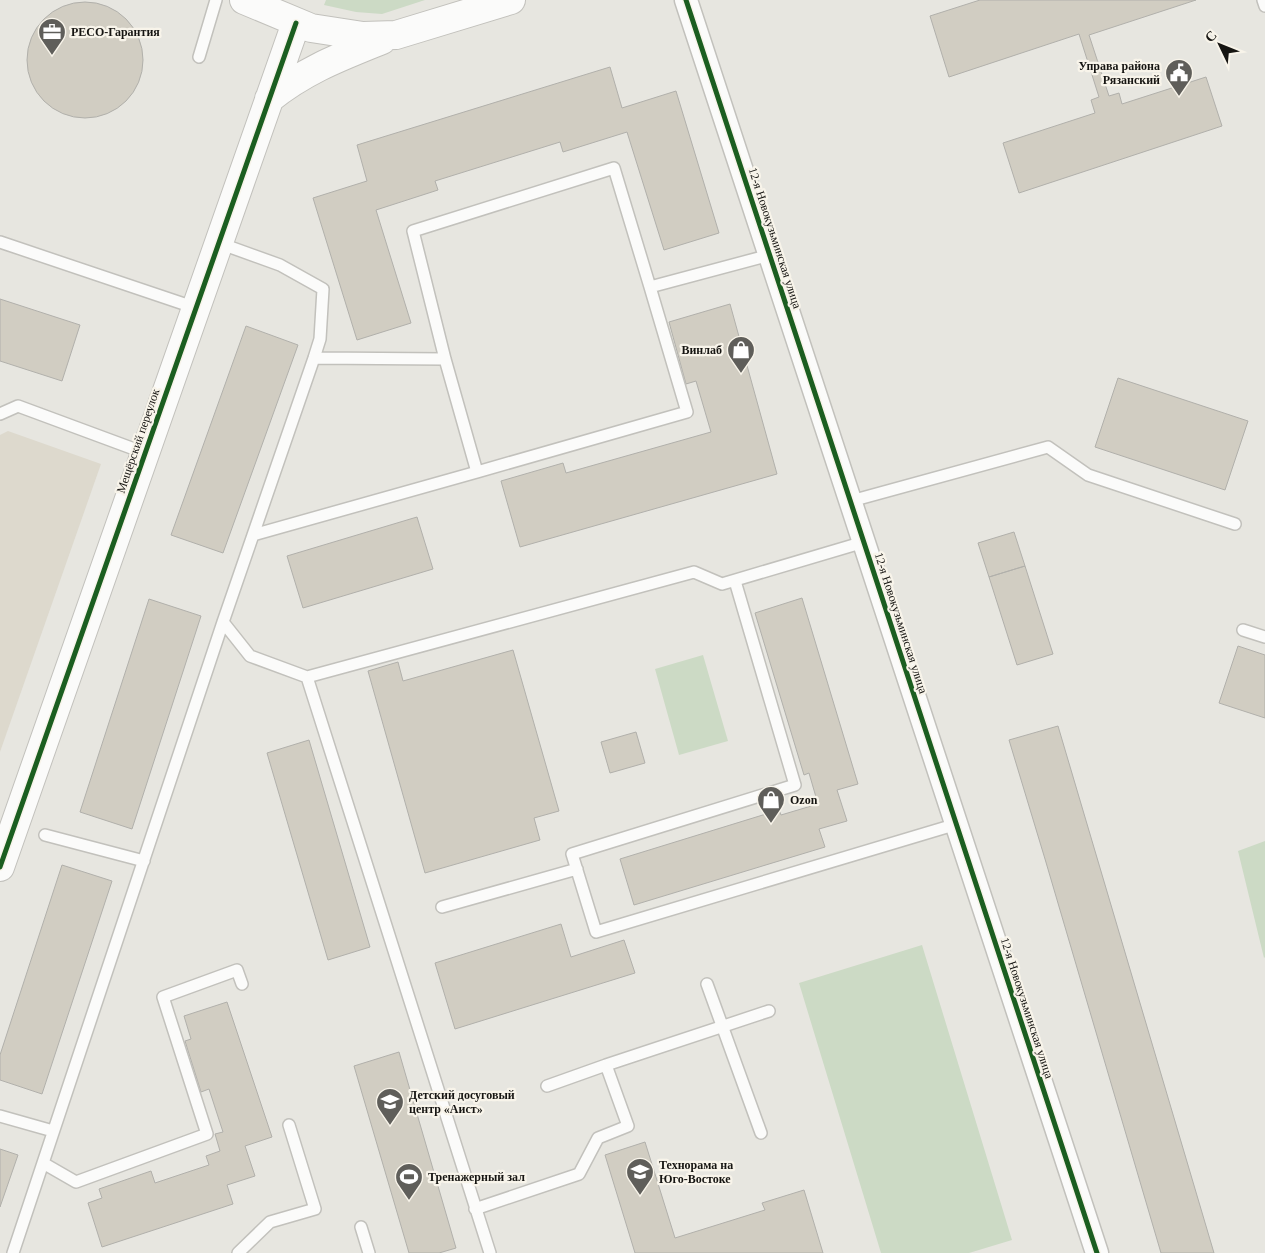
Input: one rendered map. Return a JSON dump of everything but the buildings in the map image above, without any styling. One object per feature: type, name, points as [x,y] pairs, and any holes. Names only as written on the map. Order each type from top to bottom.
[{"type":"street","points":[[244,0],[296,22],[324,31],[363,36],[396,35]]},
{"type":"street","points":[[269,99],[294,80],[333,59],[396,35],[512,0]]},
{"type":"street","name":"12-я Новокузьминская улица","points":[[686,0],[1097,1253]]},
{"type":"street","name":"Мещёрский переулок","points":[[0,867],[296,22]]},
{"type":"lane","points":[[199,57],[216,0]]},
{"type":"lane","points":[[1263,0],[1265,6]]},
{"type":"lane","points":[[253,535],[477,472],[687,412],[614,168],[413,231],[445,359],[477,472]]},
{"type":"lane","points":[[0,242],[196,308]]},
{"type":"lane","points":[[13,1253],[223,622],[320,339],[323,289],[280,265],[219,243]]},
{"type":"lane","points":[[650,287],[770,255]]},
{"type":"lane","points":[[314,358],[445,359]]},
{"type":"lane","points":[[0,414],[18,406],[145,453]]},
{"type":"lane","points":[[851,501],[1048,447],[1088,475],[1235,524]]},
{"type":"lane","points":[[223,622],[250,656],[307,677],[694,572],[722,584],[864,542]]},
{"type":"lane","points":[[734,581],[795,785],[572,854],[596,932],[956,824]]},
{"type":"lane","points":[[1243,630],[1265,637]]},
{"type":"lane","points":[[307,677],[490,1253]]},
{"type":"lane","points":[[45,835],[144,861]]},
{"type":"lane","points":[[442,906],[577,869]]},
{"type":"lane","points":[[43,1162],[76,1182],[207,1134],[163,997],[237,970],[242,984]]},
{"type":"lane","points":[[707,984],[761,1133]]},
{"type":"lane","points":[[547,1086],[770,1011]]},
{"type":"lane","points":[[476,1209],[579,1174],[598,1138],[628,1126],[606,1065]]},
{"type":"lane","points":[[0,1116],[53,1131]]},
{"type":"lane","points":[[238,1253],[270,1222],[315,1209],[289,1126]]},
{"type":"lane","points":[[361,1227],[369,1253]]},
{"type":"shaded area","points":[[8,431],[101,464],[0,752],[0,435]]},
{"type":"green space","points":[[326,0],[425,0],[382,14],[356,12],[324,5]]},
{"type":"green space","points":[[703,655],[728,741],[679,755],[655,669]]},
{"type":"green space","points":[[1265,841],[1265,957],[1264,958],[1238,851]]},
{"type":"green space","points":[[922,945],[1012,1240],[969,1253],[881,1253],[799,983]]},
{"type":"cycle path","points":[[686,0],[1097,1253]]},
{"type":"cycle path","points":[[0,867],[296,23]]},
{"type":"place","name":"РЕСО-Гарантия","points":[[52,56]]},
{"type":"place","name":"Управа района Рязанский","points":[[1179,97]]},
{"type":"place","name":"Винлаб","points":[[741,374]]},
{"type":"place","name":"Ozon","points":[[771,824]]},
{"type":"place","name":"Детский досуговый центр «Аист»","points":[[390,1126]]},
{"type":"place","name":"Технорама на Юго-Востоке","points":[[640,1196]]},
{"type":"place","name":"Тренажерный зал","points":[[409,1201]]}]
